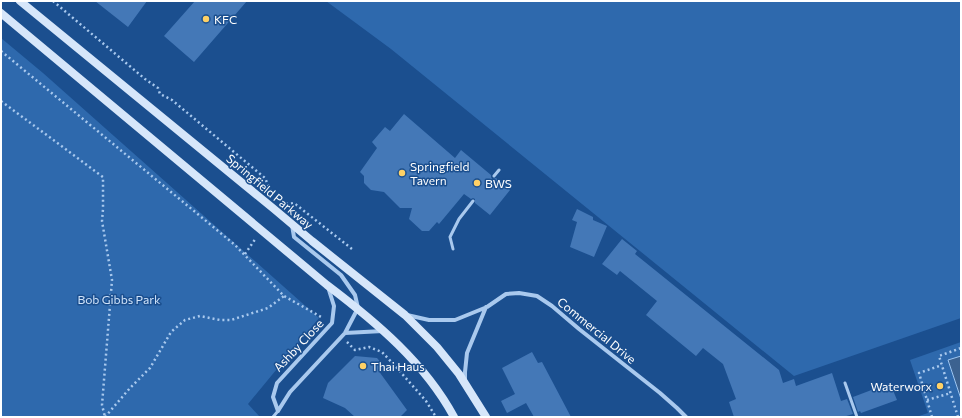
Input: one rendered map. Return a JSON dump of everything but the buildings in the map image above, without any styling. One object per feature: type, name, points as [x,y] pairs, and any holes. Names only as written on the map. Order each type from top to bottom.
[{"type":"main road","name":"Springfield Parkway","points":[[20,1],[312,241],[405,315],[438,347],[466,384],[486,417]]},
{"type":"main road","points":[[1,13],[327,285],[358,308],[419,366],[446,401],[454,417]]},
{"type":"street","points":[[278,411],[290,392],[343,335],[358,308],[355,295],[341,275],[294,237],[292,224]]},
{"type":"street","name":"Ashby Close","points":[[278,411],[273,397],[277,383],[332,323],[334,306],[327,285]]},
{"type":"street","name":"Commercial Drive","points":[[405,315],[429,320],[455,320],[487,307],[506,294],[519,293],[537,296],[552,306],[660,393],[686,417]]},
{"type":"street","points":[[466,384],[465,372],[467,353],[487,307]]},
{"type":"street","points":[[343,335],[383,331]]},
{"type":"lane","points":[[494,176],[499,170]]},
{"type":"lane","points":[[453,249],[450,237],[459,218],[473,201]]},
{"type":"lane","points":[[845,383],[857,417]]},
{"type":"lane","points":[[273,417],[278,411]]},
{"type":"path","points":[[53,1],[158,88],[160,94],[172,100],[265,178],[272,194]]},
{"type":"path","points":[[1,51],[235,245],[284,296],[332,323]]},
{"type":"path","points":[[1,101],[103,177],[102,221],[112,280],[102,405],[105,417]]},
{"type":"path","points":[[282,204],[294,203],[352,249]]},
{"type":"path","points":[[105,417],[130,388],[150,368],[171,332],[185,320],[200,316],[220,320],[231,320],[268,308],[284,296]]},
{"type":"path","points":[[343,335],[355,350],[369,347],[382,352],[426,402],[436,417]]},
{"type":"path","points":[[958,417],[939,356],[961,348]]},
{"type":"path","points":[[932,417],[919,373],[942,365]]},
{"type":"path","points":[[927,400],[951,393]]},
{"type":"green space","points":[[326,1],[961,1],[961,318],[794,376],[391,49]]},
{"type":"green space","name":"Bob Gibbs Park","points":[[1,38],[43,73],[319,318],[248,404],[260,417],[1,417]]},
{"type":"green space","name":"Waterworx","points":[[961,342],[961,417],[916,417],[928,413],[910,360]]},
{"type":"shaded area","points":[[961,356],[961,399],[948,360]]},
{"type":"place","name":"KFC","points":[[206,19]]},
{"type":"place","name":"Springfield Tavern","points":[[402,173]]},
{"type":"place","name":"BWS","points":[[477,183]]},
{"type":"place","name":"Thai Haus","points":[[363,366]]},
{"type":"place","name":"Waterworx","points":[[940,386]]}]
